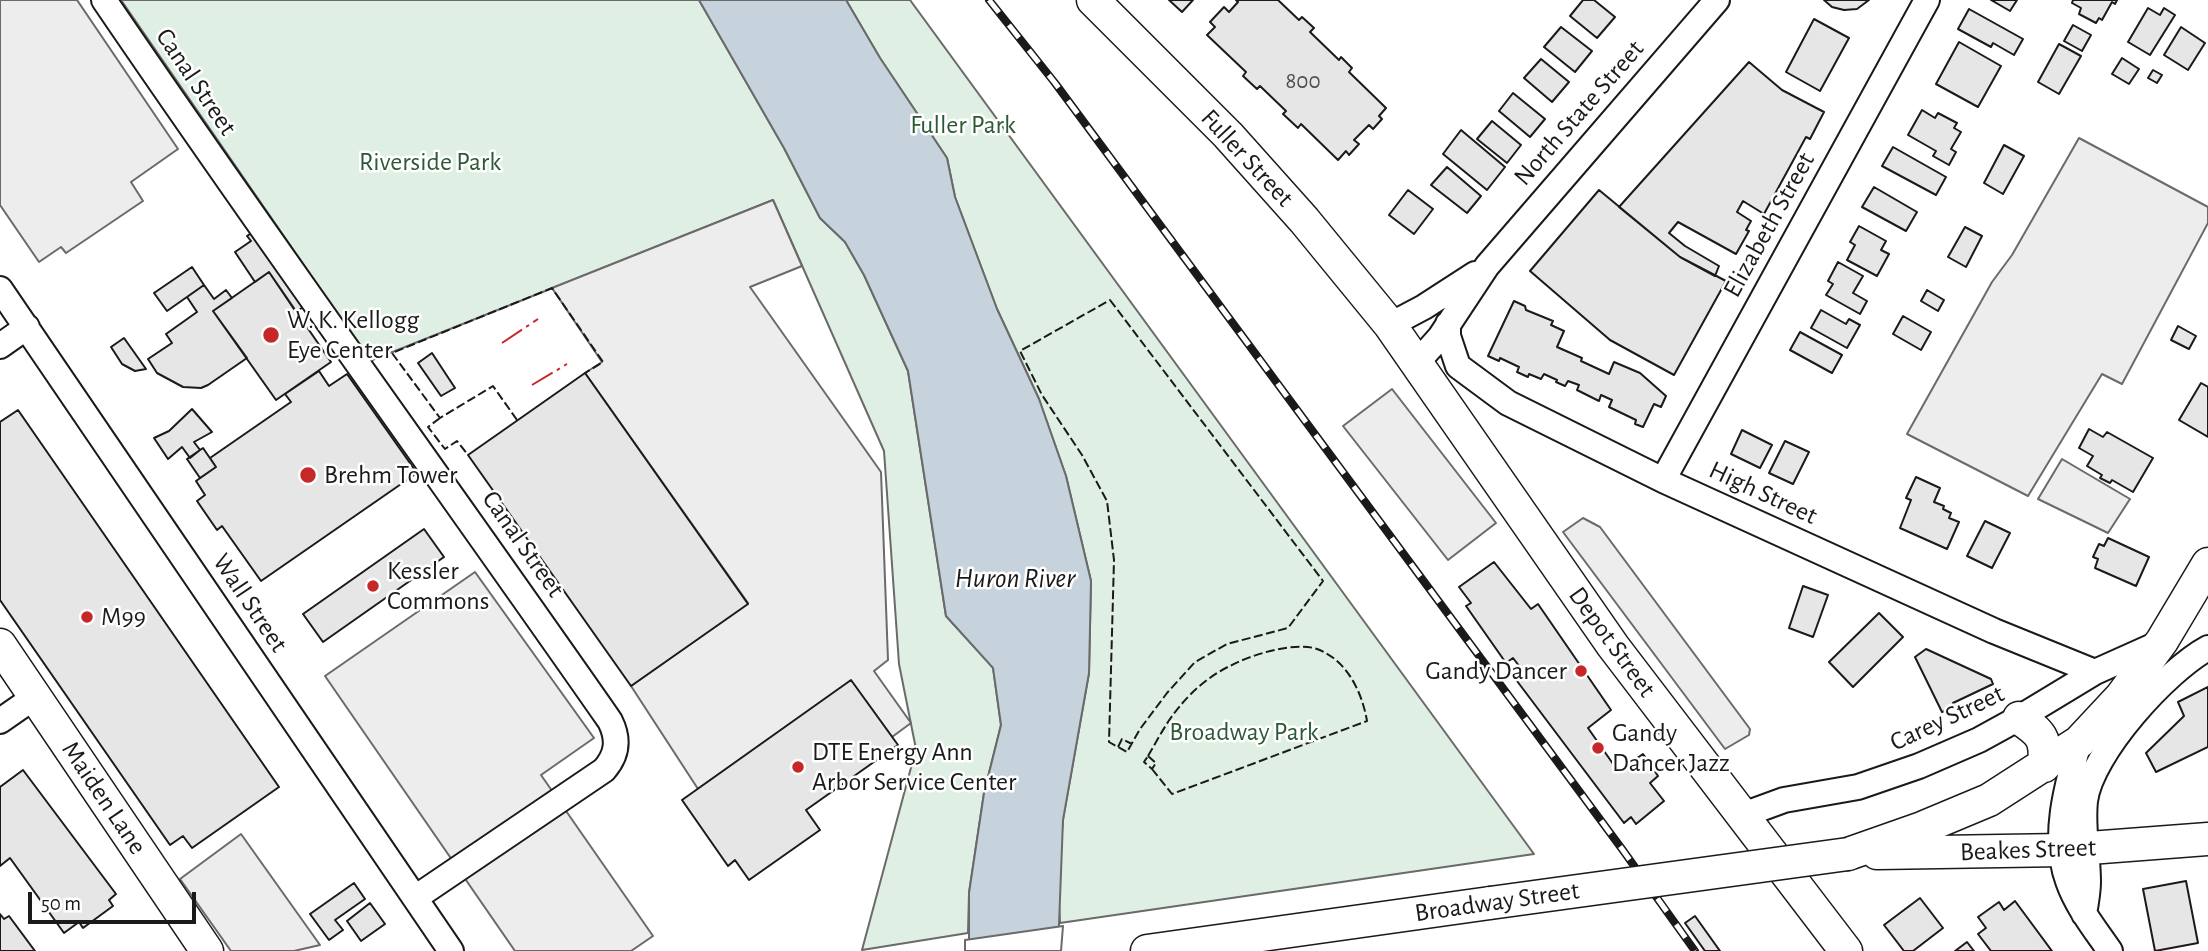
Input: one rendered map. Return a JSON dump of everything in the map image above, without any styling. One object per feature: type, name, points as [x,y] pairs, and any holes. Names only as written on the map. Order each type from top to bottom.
[{"type":"main road","name":"Fuller Street","points":[[1093,0],[1228,135],[1304,220],[1390,325]]},
{"type":"main road","name":"Depot Street","points":[[1390,325],[1415,365],[1613,646],[1846,951]]},
{"type":"main road","points":[[1848,854],[1989,800],[2079,742],[2120,697],[2162,641],[2198,601],[2208,564]]},
{"type":"main road","name":"Maiden Lane","points":[[0,645],[207,951]]},
{"type":"main road","points":[[2020,719],[2039,732],[2046,748],[2044,765]]},
{"type":"main road","name":"Beakes Street","points":[[1848,854],[2074,850],[2208,839]]},
{"type":"main road","name":"Broadway Street","points":[[1147,951],[1848,854]]},
{"type":"street","name":"Canal Street","points":[[104,0],[204,148],[500,563],[617,735],[617,747],[604,770],[415,898]]},
{"type":"street","name":"North State Street","points":[[1487,266],[1717,0]]},
{"type":"street","name":"Elizabeth Street","points":[[1663,480],[1927,0]]},
{"type":"street","points":[[1390,325],[1434,301],[1487,266]]},
{"type":"street","points":[[1415,365],[1440,337],[1487,266]]},
{"type":"street","name":"Wall Street","points":[[0,289],[452,951]]},
{"type":"street","name":"High Street","points":[[1448,324],[1452,354],[1458,366],[1508,403],[1663,480],[1994,631],[2095,672]]},
{"type":"street","points":[[0,346],[27,327]]},
{"type":"street","name":"Carey Street","points":[[1743,815],[1784,800],[1858,787],[1895,775],[1979,740],[2020,719],[2095,672],[2162,641]]},
{"type":"street","points":[[2074,850],[2085,799],[2096,767],[2156,689],[2190,658],[2208,648]]},
{"type":"street","points":[[0,721],[36,696]]},
{"type":"street","points":[[2079,742],[2067,785],[2063,818],[2088,885],[2084,914],[2110,951]]},
{"type":"green space","name":"Riverside Park","points":[[121,0],[699,0],[784,148],[820,218],[845,242],[864,275],[908,371],[946,616],[993,667],[1001,725],[984,793],[969,893],[968,933],[862,950],[916,749],[899,664],[884,451],[773,200],[370,361]]},
{"type":"green space","name":"Broadway Park","points":[[846,0],[910,0],[1534,854],[1060,923],[1058,884],[1063,819],[1089,673],[1091,581],[1066,476],[1039,399],[997,309],[955,197],[947,158],[880,58]]},
{"type":"shaded area","points":[[0,0],[77,0],[178,149],[131,182],[143,201],[66,253],[61,247],[39,262],[0,205]]},
{"type":"shaded area","points":[[2079,138],[2208,207],[2208,223],[2122,384],[2102,374],[2028,496],[1907,434],[1992,282],[2012,255]]},
{"type":"shaded area","points":[[773,200],[802,266],[750,287],[881,472],[888,660],[874,671],[911,723],[892,737],[851,681],[698,789],[631,686],[748,603],[585,373],[602,362],[552,288]]},
{"type":"shaded area","points":[[1392,389],[1496,523],[1448,560],[1343,426]]},
{"type":"shaded area","points":[[2062,459],[2130,499],[2108,533],[2038,499]]},
{"type":"shaded area","points":[[1583,518],[1600,527],[1750,729],[1749,735],[1725,749],[1563,532]]},
{"type":"shaded area","points":[[475,572],[594,738],[541,775],[653,936],[631,951],[515,951],[325,676]]},
{"type":"shaded area","points":[[241,834],[320,945],[294,951],[231,951],[180,879]]},
{"type":"water","name":"Huron River","points":[[699,0],[846,0],[880,58],[947,158],[955,197],[997,309],[1039,399],[1066,476],[1091,581],[1089,673],[1063,820],[1058,951],[969,951],[969,893],[984,793],[1001,725],[993,668],[946,616],[908,371],[864,275],[845,242],[820,218],[784,148]]},
{"type":"pier","points":[[1063,926],[1061,951],[965,951],[965,940]]},
{"type":"building","points":[[1169,0],[1193,0],[1182,12]]},
{"type":"building","points":[[1236,0],[1278,0],[1299,20],[1302,17],[1314,28],[1310,32],[1339,60],[1341,57],[1352,68],[1349,72],[1386,108],[1379,116],[1382,119],[1373,129],[1369,125],[1354,140],[1359,144],[1349,155],[1346,151],[1338,160],[1301,124],[1298,128],[1283,114],[1286,111],[1260,86],[1257,89],[1243,76],[1246,72],[1207,35],[1215,27],[1210,22],[1224,7],[1229,12],[1238,2]]},
{"type":"building","points":[[1583,0],[1594,0],[1615,17],[1597,38],[1570,16]]},
{"type":"building","points":[[1824,0],[1869,0],[1857,9],[1844,10],[1832,7]]},
{"type":"building","points":[[1991,0],[2017,0],[2010,11]]},
{"type":"building","points":[[2073,0],[2117,0],[2115,4],[2112,2],[2102,20],[2099,18],[2096,23],[2079,14],[2081,8],[2072,3]]},
{"type":"building","points":[[2148,8],[2160,15],[2164,8],[2175,15],[2150,55],[2128,42]]},
{"type":"building","points":[[1969,9],[2023,39],[2014,55],[1993,43],[1991,47],[1958,29]]},
{"type":"building","points":[[1814,19],[1849,38],[1820,91],[1786,72]]},
{"type":"building","points":[[2073,25],[2091,35],[2082,51],[2064,41]]},
{"type":"building","points":[[1561,27],[1592,51],[1575,72],[1544,47]]},
{"type":"building","points":[[2181,27],[2205,43],[2188,70],[2164,55]]},
{"type":"building","points":[[1959,42],[2001,66],[1978,107],[1936,84]]},
{"type":"building","points":[[2059,44],[2081,56],[2059,94],[2038,82]]},
{"type":"building","points":[[2122,58],[2139,69],[2129,84],[2112,74]]},
{"type":"building","points":[[1541,59],[1569,82],[1552,102],[1524,78]]},
{"type":"building","points":[[1749,62],[1782,90],[1824,112],[1810,139],[1806,137],[1764,214],[1743,201],[1737,212],[1751,221],[1746,230],[1749,231],[1736,254],[1678,222],[1669,233],[1719,266],[1715,276],[1680,257],[1619,207]]},
{"type":"building","points":[[2153,70],[2162,75],[2157,83],[2148,78]]},
{"type":"building","points":[[1513,93],[1545,119],[1530,137],[1499,111]]},
{"type":"building","points":[[1922,110],[1935,118],[1938,113],[1957,123],[1954,128],[1961,132],[1951,149],[1956,152],[1949,165],[1933,156],[1936,151],[1908,135]]},
{"type":"building","points":[[1492,121],[1521,145],[1507,163],[1477,139]]},
{"type":"building","points":[[1461,130],[1505,167],[1487,190],[1443,154]]},
{"type":"building","points":[[2004,145],[2024,156],[2003,194],[1984,183]]},
{"type":"building","points":[[1893,147],[1946,177],[1936,195],[1882,166]]},
{"type":"building","points":[[1447,167],[1481,196],[1467,213],[1431,185]]},
{"type":"building","points":[[1874,187],[1917,212],[1906,231],[1862,207]]},
{"type":"building","points":[[1408,190],[1433,209],[1414,234],[1389,215]]},
{"type":"building","points":[[1599,190],[1680,257],[1726,281],[1674,375],[1610,340],[1530,271]]},
{"type":"building","points":[[1859,226],[1886,241],[1881,250],[1889,254],[1877,276],[1847,260],[1855,245],[1850,242]]},
{"type":"building","points":[[1965,227],[1982,236],[1966,267],[1948,257]]},
{"type":"building","points":[[256,230],[306,305],[296,312],[269,272],[255,282],[235,252],[251,241],[247,236]]},
{"type":"building","points":[[1838,262],[1863,276],[1853,293],[1867,301],[1860,314],[1826,295],[1833,284],[1828,281]]},
{"type":"building","points":[[192,267],[204,285],[167,311],[154,293]]},
{"type":"building","name":"W. K. Kellogg Eye Center","points":[[269,272],[331,362],[276,400],[213,311]]},
{"type":"building","points":[[204,285],[214,299],[226,290],[232,298],[213,311],[247,358],[208,385],[201,388],[183,387],[157,373],[148,359],[172,343],[166,334],[197,312],[187,297]]},
{"type":"building","points":[[1927,290],[1944,300],[1938,311],[1921,301]]},
{"type":"building","points":[[1514,301],[1525,306],[1526,310],[1553,321],[1551,325],[1564,331],[1557,347],[1582,358],[1581,361],[1609,374],[1614,362],[1640,373],[1666,396],[1661,407],[1654,404],[1643,427],[1635,424],[1636,420],[1609,407],[1612,400],[1601,395],[1599,401],[1577,390],[1579,385],[1568,381],[1565,386],[1544,374],[1541,379],[1529,374],[1528,377],[1517,372],[1519,367],[1500,358],[1499,361],[1488,356]]},
{"type":"building","points":[[1821,310],[1846,324],[1849,319],[1860,325],[1847,348],[1811,328]]},
{"type":"building","points":[[1903,316],[1931,332],[1921,350],[1893,334]]},
{"type":"building","points":[[2178,326],[2196,336],[2189,349],[2171,340]]},
{"type":"building","points":[[1800,332],[1842,355],[1832,373],[1790,350]]},
{"type":"building","points":[[124,338],[146,369],[135,371],[122,364],[111,347]]},
{"type":"building","points":[[432,353],[455,388],[441,396],[418,363]]},
{"type":"building","name":"Brehm Tower","points":[[319,371],[329,386],[347,374],[417,473],[261,581],[222,526],[217,530],[197,501],[205,495],[196,481],[216,467],[210,458],[291,402],[285,394]]},
{"type":"building","points":[[585,373],[748,604],[631,686],[468,455]]},
{"type":"building","points":[[2201,383],[2208,387],[2208,437],[2179,420]]},
{"type":"building","points":[[192,409],[212,432],[194,442],[200,450],[190,458],[182,447],[168,459],[154,438],[169,431]]},
{"type":"building","name":"M99","points":[[18,410],[279,787],[192,848],[183,836],[170,845],[0,600],[0,422]]},
{"type":"building","points":[[2089,429],[2103,437],[2107,432],[2153,458],[2133,492],[2112,480],[2110,483],[2100,478],[2102,475],[2087,466],[2093,456],[2079,448]]},
{"type":"building","points":[[1742,430],[1772,445],[1760,468],[1731,454]]},
{"type":"building","points":[[1785,441],[1809,452],[1793,484],[1769,473]]},
{"type":"building","points":[[203,448],[216,467],[200,478],[187,459]]},
{"type":"building","points":[[1916,477],[1940,488],[1934,502],[1951,513],[1949,518],[1959,522],[1947,549],[1900,528],[1911,500],[1906,498]]},
{"type":"building","points":[[1985,521],[2010,533],[1992,568],[1967,556]]},
{"type":"building","name":"Kessler Commons","points":[[424,529],[444,557],[323,642],[303,614]]},
{"type":"building","points":[[2108,538],[2149,557],[2136,586],[2095,568],[2098,559],[2093,557],[2099,544],[2104,546]]},
{"type":"building","points":[[1494,562],[1531,609],[1538,604],[1611,710],[1588,728],[1618,771],[1643,754],[1658,776],[1650,783],[1664,801],[1636,824],[1631,817],[1624,823],[1514,677],[1523,671],[1513,658],[1506,663],[1466,606],[1471,603],[1459,587]]},
{"type":"building","points":[[1803,586],[1828,595],[1813,637],[1789,628]]},
{"type":"building","points":[[1879,613],[1903,637],[1853,687],[1829,662]]},
{"type":"building","points":[[1926,649],[1991,679],[1993,684],[1953,703],[1955,707],[1942,712],[1915,657]]},
{"type":"building","name":"DTE Energy Ann Arbor Service Center","points":[[851,680],[898,745],[806,810],[820,830],[749,880],[735,860],[728,866],[682,800]]},
{"type":"building","points":[[2208,687],[2208,747],[2156,772],[2146,753],[2184,716],[2178,702]]},
{"type":"building","points":[[23,770],[116,894],[109,900],[113,906],[83,928],[79,922],[64,933],[10,858],[0,866],[0,787]]},
{"type":"building","points":[[2186,881],[2198,943],[2155,951],[2143,889]]},
{"type":"building","points":[[354,883],[365,899],[335,920],[343,930],[329,940],[310,914]]},
{"type":"building","points":[[1920,898],[1943,928],[1913,951],[1904,951],[1884,925]]},
{"type":"building","points":[[2015,901],[2052,951],[1991,951],[1978,934],[1986,928],[1978,917],[1999,902],[2004,910]]},
{"type":"building","points":[[370,903],[385,924],[361,941],[347,921]]},
{"type":"building","points":[[0,914],[4,919],[9,916],[35,951],[0,951]]},
{"type":"building","points":[[1695,916],[1720,951],[1705,951],[1685,923]]},
{"type":"building","points":[[1967,942],[1974,951],[1955,951]]},
{"type":"railway","points":[[989,0],[1055,83],[1695,951]]},
{"type":"fence","points":[[517,420],[493,386],[440,418],[392,353],[552,288],[603,362],[585,373]]},
{"type":"fence","points":[[1110,300],[1323,581],[1288,628],[1227,644],[1195,662],[1167,693],[1140,729],[1127,752],[1109,742],[1114,560],[1107,501],[1082,455],[1042,395],[1020,351],[1110,300]]},
{"type":"fence","points":[[440,418],[428,427],[445,449],[457,441],[468,455]]},
{"type":"fence","points":[[1148,756],[1175,712],[1203,683],[1239,662],[1273,650],[1308,647],[1328,654],[1351,678],[1365,710],[1367,721],[1172,794],[1152,769]]},
{"type":"fence","points":[[1118,747],[1122,739],[1132,744]]},
{"type":"fence","points":[[1148,756],[1156,763],[1152,769],[1144,762],[1148,756]]},
{"type":"power","points":[[502,343],[538,319]]},
{"type":"power","points":[[532,385],[567,364]]},
{"type":"place","name":"W. K. Kellogg Eye Center","points":[[271,335]]},
{"type":"place","name":"Brehm Tower","points":[[308,475]]},
{"type":"place","name":"Kessler Commons","points":[[373,586]]},
{"type":"place","name":"M99","points":[[87,617]]},
{"type":"place","name":"Gandy Dancer","points":[[1581,671]]},
{"type":"place","name":"Gandy Dancer Jazz","points":[[1598,748]]},
{"type":"place","name":"DTE Energy Ann Arbor Service Center","points":[[798,767]]},
{"type":"park label","name":"Fuller Park","points":[[963,125]]}]
